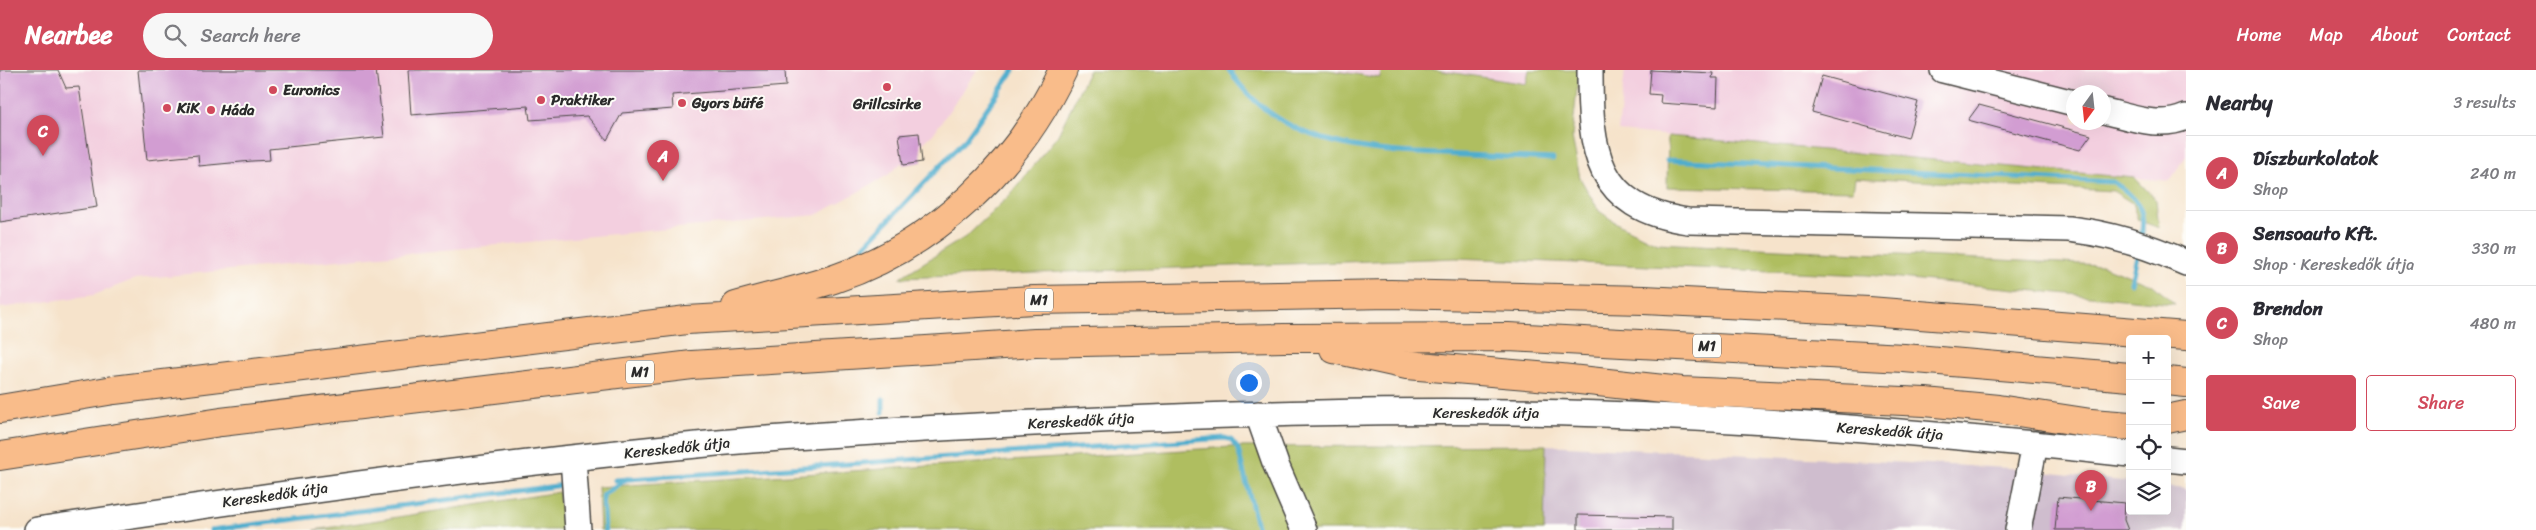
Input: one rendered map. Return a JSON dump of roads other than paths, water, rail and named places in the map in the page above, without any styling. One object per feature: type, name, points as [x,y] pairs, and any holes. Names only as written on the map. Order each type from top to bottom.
[{"type":"highway","points":[[687,320],[835,278],[881,259],[938,224],[996,173],[1039,116],[1063,70]]},
{"type":"highway","name":"M1","points":[[0,408],[114,390],[687,320],[1034,300],[1391,294],[1644,300],[1869,311],[2186,336]]},
{"type":"highway","name":"M1","points":[[0,456],[221,422],[692,365],[1035,343],[1284,338],[1508,337],[1652,343],[1904,358],[2126,377]]},
{"type":"highway","points":[[1284,338],[1406,365],[1682,391],[1925,402],[2007,410],[2091,423],[2126,426]]},
{"type":"highway","points":[[2171,381],[2186,383]]},
{"type":"highway","points":[[2171,418],[2186,415]]},
{"type":"street","points":[[1590,70],[1591,128],[1594,145],[1608,179],[1622,196],[1663,218],[1688,221],[2069,229],[2100,232],[2152,248],[2186,263]]},
{"type":"street","points":[[1591,128],[1604,70]]},
{"type":"street","points":[[1943,70],[2066,101]]},
{"type":"street","points":[[2111,113],[2148,122],[2167,122],[2186,117]]},
{"type":"street","points":[[2152,248],[2186,282]]},
{"type":"street","name":"Kereskedők útja","points":[[37,530],[348,484],[708,444],[860,432],[1258,414],[1509,412],[1606,414],[1929,433],[2126,454]]},
{"type":"street","points":[[1258,414],[1276,465],[1304,530]]},
{"type":"street","points":[[2018,530],[2035,444]]},
{"type":"street","points":[[573,458],[578,530]]},
{"type":"street","points":[[2171,459],[2186,461]]},
{"type":"waterway","points":[[862,248],[964,141],[1014,70]]},
{"type":"waterway","points":[[1229,70],[1249,95],[1272,114],[1297,129],[1324,139],[1352,146],[1411,153],[1553,159]]},
{"type":"waterway","points":[[1667,160],[2113,182],[2128,193],[2138,205],[2143,219],[2141,238]]},
{"type":"waterway","points":[[2131,283],[2138,251]]},
{"type":"waterway","points":[[883,399],[883,412]]},
{"type":"waterway","points":[[615,480],[1225,438],[1231,440],[1238,449],[1258,530]]},
{"type":"waterway","points":[[605,530],[603,495],[627,479]]},
{"type":"waterway","points":[[211,530],[564,485]]},
{"type":"place","name":"Grillcsirke","points":[[887,87]]},
{"type":"place","name":"Euronics","points":[[273,90]]},
{"type":"place","name":"Praktiker","points":[[541,100]]},
{"type":"place","name":"Gyors büfé","points":[[682,103]]},
{"type":"place","name":"KiK","points":[[167,108]]},
{"type":"place","name":"Háda","points":[[211,110]]},
{"type":"place","name":"Brendon","points":[[43,156]]},
{"type":"place","name":"Díszburkolatok","points":[[663,181]]},
{"type":"place","name":"Sensoauto Kft.","points":[[2091,511]]}]
